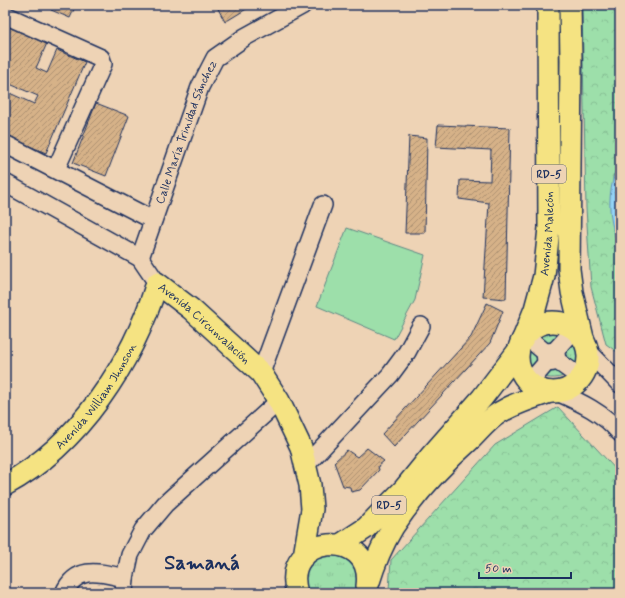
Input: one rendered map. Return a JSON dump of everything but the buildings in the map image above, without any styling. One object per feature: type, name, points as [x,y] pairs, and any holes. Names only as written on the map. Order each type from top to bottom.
[{"type":"main road","name":"Avenida Malecón","points":[[522,342],[535,309],[544,276],[549,228],[548,5]]},
{"type":"main road","name":"Avenida Malecón","points":[[570,5],[572,60],[569,269],[572,292],[582,339]]},
{"type":"main road","name":"Avenida Circunvalación","points":[[157,283],[191,309],[261,373],[278,400],[301,447],[310,485],[312,509],[296,579]]},
{"type":"main road","name":"Avenida William Jhonson","points":[[5,485],[33,467],[61,442],[88,414],[128,354],[150,307],[157,283]]},
{"type":"main road","name":"RD-5","points":[[296,579],[312,550],[321,545],[336,544],[366,528],[404,489],[482,398],[531,330],[541,324],[553,322],[564,324],[582,339],[588,362],[584,373],[578,382],[568,389],[527,399],[497,414],[462,447],[414,499],[393,527],[376,561],[366,589]]},
{"type":"main road","points":[[522,342],[518,362],[522,374],[529,383],[538,390],[553,392]]},
{"type":"main road","name":"Avenida Circunvalación","points":[[312,509],[336,544]]},
{"type":"main road","name":"RD-5","points":[[336,544],[354,552],[364,564],[367,574],[366,589]]},
{"type":"street","name":"Calle María Trinidad Sánchez","points":[[140,258],[200,87],[215,58],[245,37],[303,5]]},
{"type":"street","points":[[5,15],[100,58],[103,62],[56,169]]},
{"type":"street","points":[[5,144],[153,220]]},
{"type":"street","name":"Avenida Circunvalación","points":[[5,183],[140,258],[157,283]]},
{"type":"street","points":[[261,373],[323,205]]},
{"type":"street","points":[[306,466],[390,375],[407,352],[421,326]]},
{"type":"street","points":[[529,383],[551,357],[582,339],[620,384]]},
{"type":"street","points":[[522,342],[551,357],[580,378]]},
{"type":"street","points":[[553,392],[593,409],[615,426],[620,433]]},
{"type":"street","points":[[64,593],[67,586],[75,578],[92,572],[124,586],[130,555],[143,530],[165,504],[278,400]]},
{"type":"green space","points":[[582,5],[620,5],[620,161],[613,177],[615,237],[620,248],[620,354],[606,344],[591,287],[586,208]]},
{"type":"green space","points":[[347,228],[425,255],[415,300],[394,339],[317,306]]},
{"type":"green space","points":[[550,324],[566,328],[572,335],[580,350],[579,360],[567,375],[551,378],[536,372],[530,366],[526,353],[536,331],[543,326]]},
{"type":"green space","points":[[558,407],[620,474],[620,593],[390,593],[391,560],[495,445]]},
{"type":"green space","points":[[324,551],[352,558],[361,585],[359,593],[303,593],[302,570]]},
{"type":"water","points":[[620,161],[620,248],[611,216],[610,194],[615,172]]},
{"type":"district","name":"Samaná","points":[[202,562]]}]
